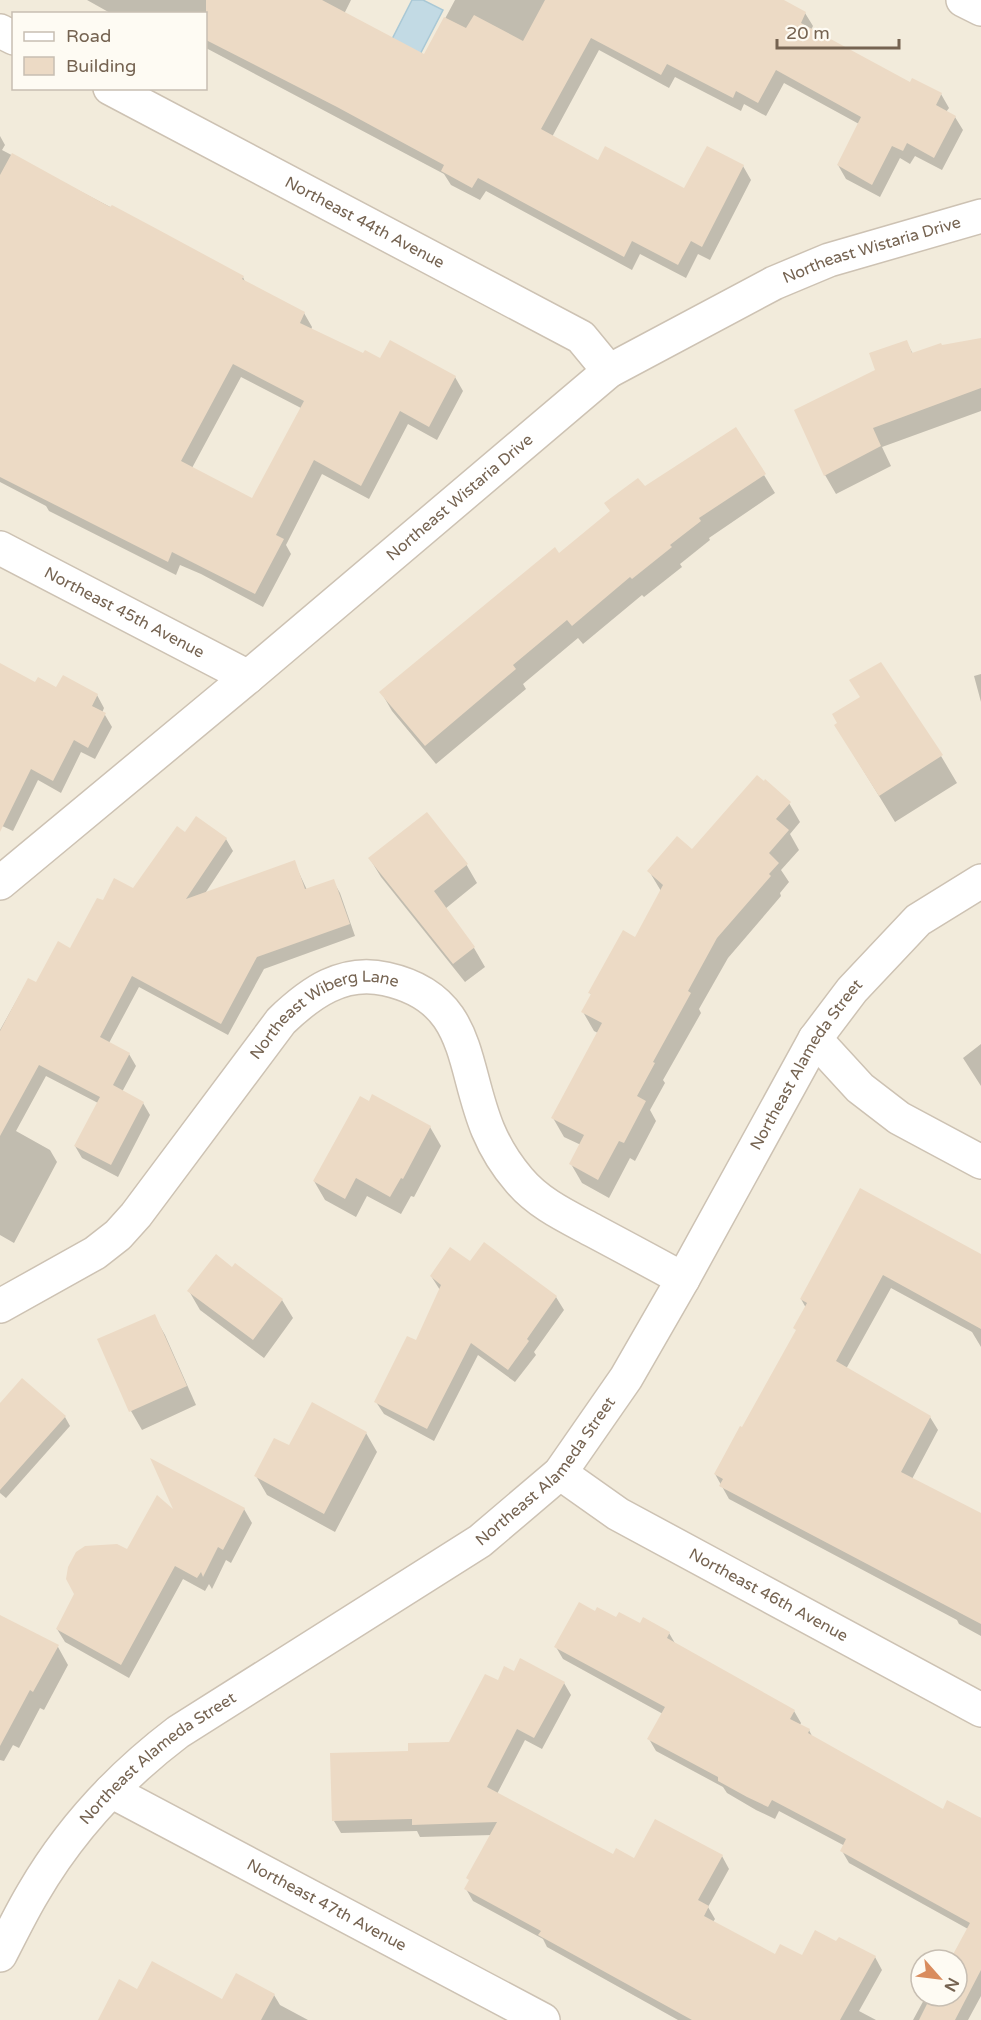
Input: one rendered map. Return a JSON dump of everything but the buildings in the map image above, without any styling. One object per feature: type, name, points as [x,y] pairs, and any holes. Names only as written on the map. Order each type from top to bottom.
[{"type":"street","points":[[963,0],[981,9]]},
{"type":"street","name":"Northeast 44th Avenue","points":[[114,90],[581,337],[609,371]]},
{"type":"street","name":"Northeast Wistaria Drive","points":[[0,884],[609,371],[774,283],[829,260],[981,216]]},
{"type":"street","name":"Northeast 45th Avenue","points":[[0,548],[248,677]]},
{"type":"street","name":"Northeast Alameda Street","points":[[0,1955],[43,1878],[73,1835],[111,1791],[144,1758],[178,1732],[480,1541],[560,1473],[626,1378],[815,1039],[852,990],[918,920],[981,881]]},
{"type":"street","name":"Northeast Wiberg Lane","points":[[0,1306],[95,1253],[118,1235],[136,1215],[281,1021],[302,1000],[341,980],[372,976],[403,982],[426,994],[448,1016],[462,1041],[487,1129],[500,1155],[521,1183],[551,1208],[683,1279]]},
{"type":"street","points":[[815,1039],[860,1088],[899,1118],[981,1162]]},
{"type":"street","name":"Northeast 46th Avenue","points":[[560,1473],[618,1514],[981,1710]]},
{"type":"street","name":"Northeast 47th Avenue","points":[[111,1791],[543,2020]]},
{"type":"shaded area","points":[[0,0],[981,0],[981,2020],[0,2020]]},
{"type":"water","points":[[412,0],[423,0],[443,10],[414,66],[386,51]]}]
